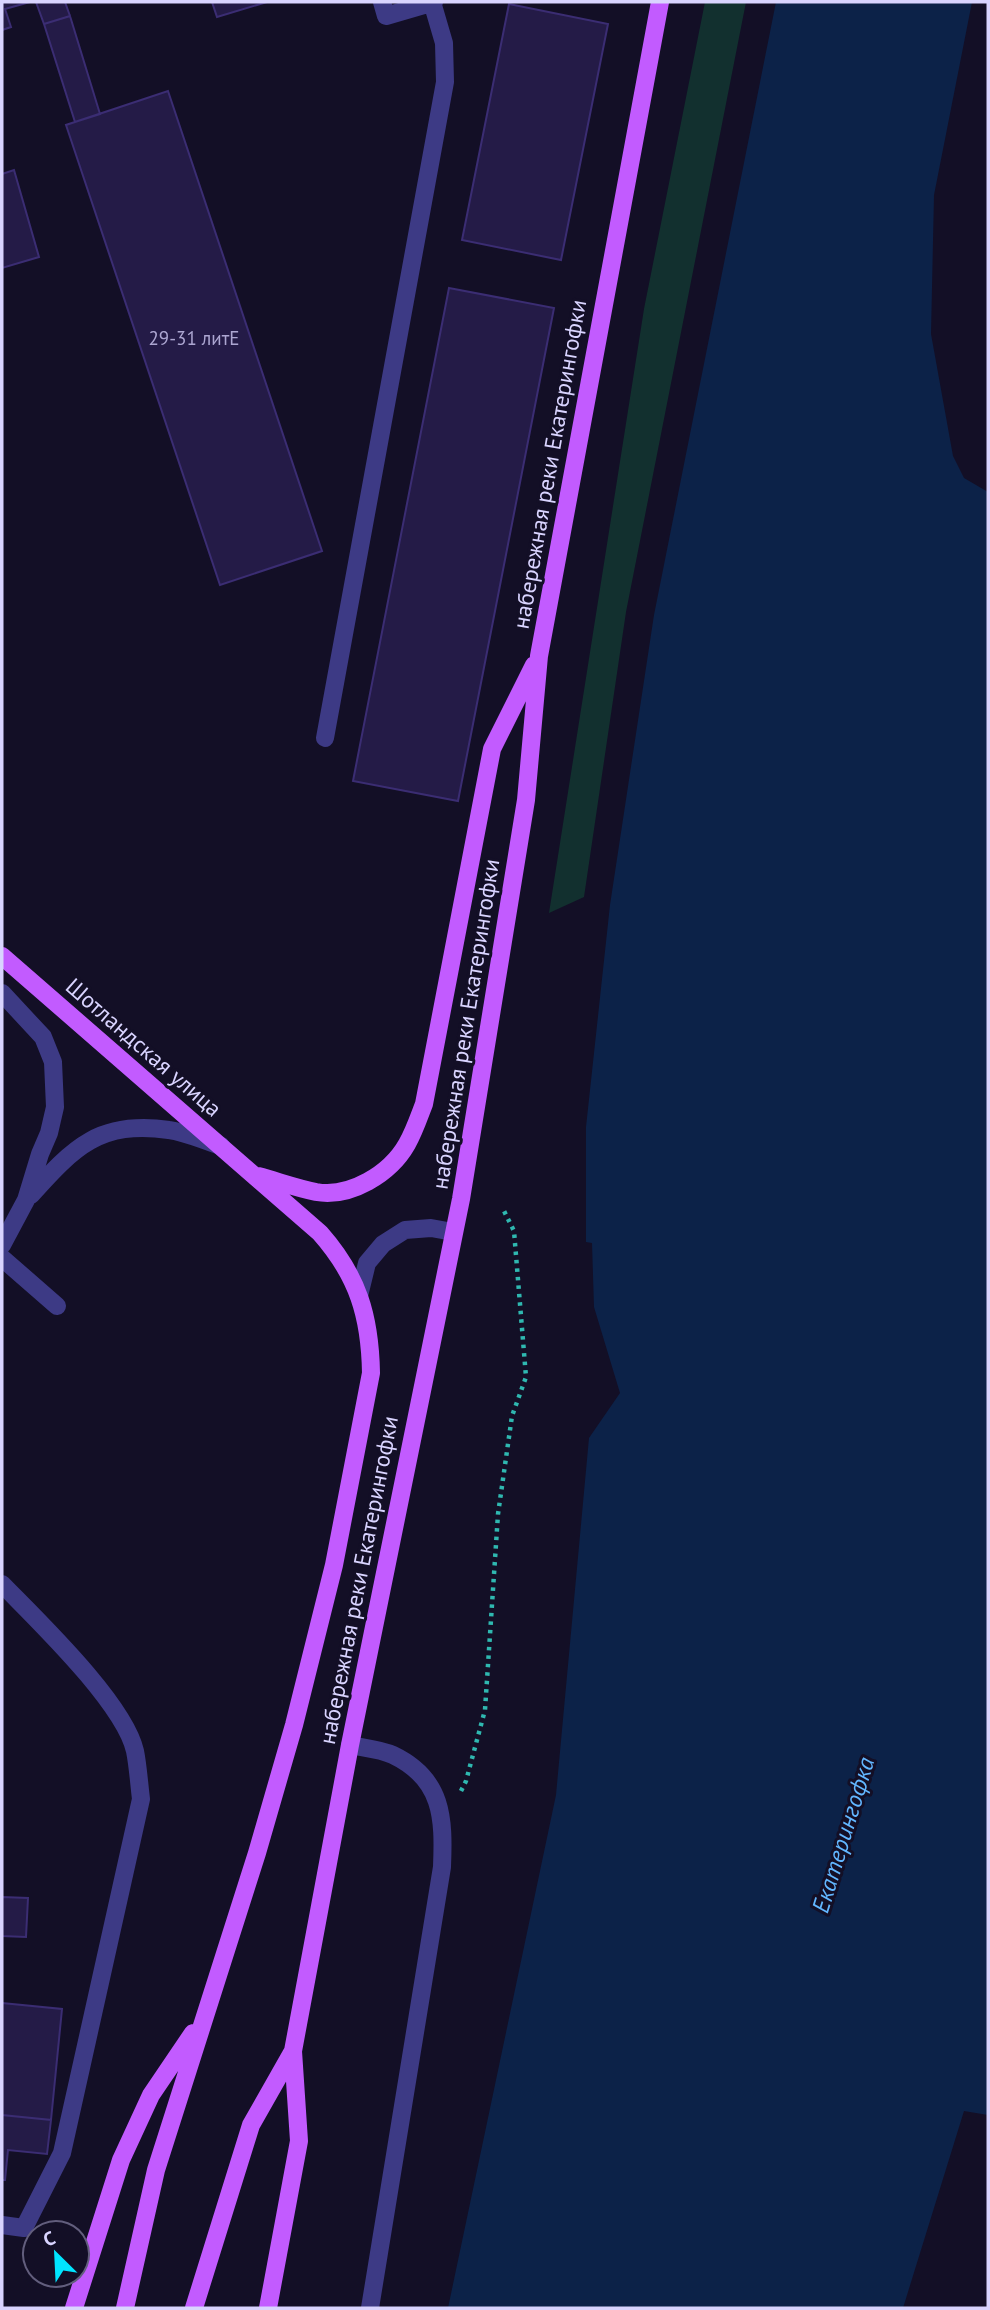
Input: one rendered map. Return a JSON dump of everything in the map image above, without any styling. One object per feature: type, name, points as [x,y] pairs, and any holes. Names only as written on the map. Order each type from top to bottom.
[{"type":"main road","name":"набережная реки Екатерингофки","points":[[293,2051],[350,1745],[461,1199],[526,800],[539,656],[660,2]]},
{"type":"main road","points":[[255,1175],[317,1192],[338,1192],[361,1185],[384,1172],[407,1146],[425,1104],[492,749],[539,656]]},
{"type":"main road","name":"Шотландская улица","points":[[2,956],[320,1233],[338,1253],[359,1296],[367,1324],[371,1373],[334,1566],[294,1725],[156,2170],[125,2308]]},
{"type":"main road","points":[[74,2308],[121,2160],[151,2095],[205,2015]]},
{"type":"main road","points":[[194,2308],[251,2125],[293,2051]]},
{"type":"main road","points":[[268,2308],[299,2141],[293,2051]]},
{"type":"street","points":[[325,738],[445,82],[444,43],[433,2],[386,16],[382,2]]},
{"type":"street","points":[[2,993],[43,1037],[53,1062],[55,1107],[26,1200],[2,1245]]},
{"type":"street","points":[[26,1200],[60,1163],[93,1138],[121,1128],[170,1130],[222,1146]]},
{"type":"street","points":[[359,1296],[367,1263],[383,1244],[405,1230],[430,1228],[453,1232]]},
{"type":"street","points":[[2,1258],[57,1306]]},
{"type":"street","points":[[2,1584],[47,1630],[114,1708],[134,1749],[141,1799],[62,2153],[24,2228],[2,2225]]},
{"type":"street","points":[[350,1745],[391,1754],[415,1768],[434,1792],[444,1826],[442,1867],[370,2308]]},
{"type":"path","points":[[444,1826],[466,1781],[485,1710],[498,1514],[512,1416],[526,1377],[514,1231],[502,1208]]},
{"type":"green space","points":[[705,2],[746,2],[626,612],[584,897],[549,913],[644,309]]},
{"type":"water","name":"Екатерингофка","points":[[776,2],[972,2],[934,195],[931,334],[953,456],[964,478],[988,492],[988,2115],[964,2111],[903,2308],[448,2308],[556,1795],[589,1438],[620,1393],[594,1307],[592,1243],[586,1242],[586,1127],[610,905],[654,615]]},
{"type":"building","points":[[2,2],[30,2],[5,9],[11,27],[2,30]]},
{"type":"building","points":[[36,2],[65,2],[70,16],[44,24]]},
{"type":"building","points":[[212,2],[267,2],[217,17]]},
{"type":"building","points":[[509,4],[608,24],[561,260],[462,240]]},
{"type":"building","points":[[70,16],[100,114],[75,122],[44,24]]},
{"type":"building","points":[[168,91],[322,551],[220,585],[66,125]]},
{"type":"building","points":[[14,170],[39,257],[2,268],[2,174]]},
{"type":"building","points":[[449,288],[554,308],[458,801],[353,781]]},
{"type":"building","points":[[2,1897],[28,1898],[26,1937],[2,1936]]},
{"type":"building","points":[[2,2003],[62,2009],[51,2120],[2,2115]]},
{"type":"building","points":[[2,2115],[51,2120],[47,2154],[8,2150],[5,2180],[2,2180]]}]
